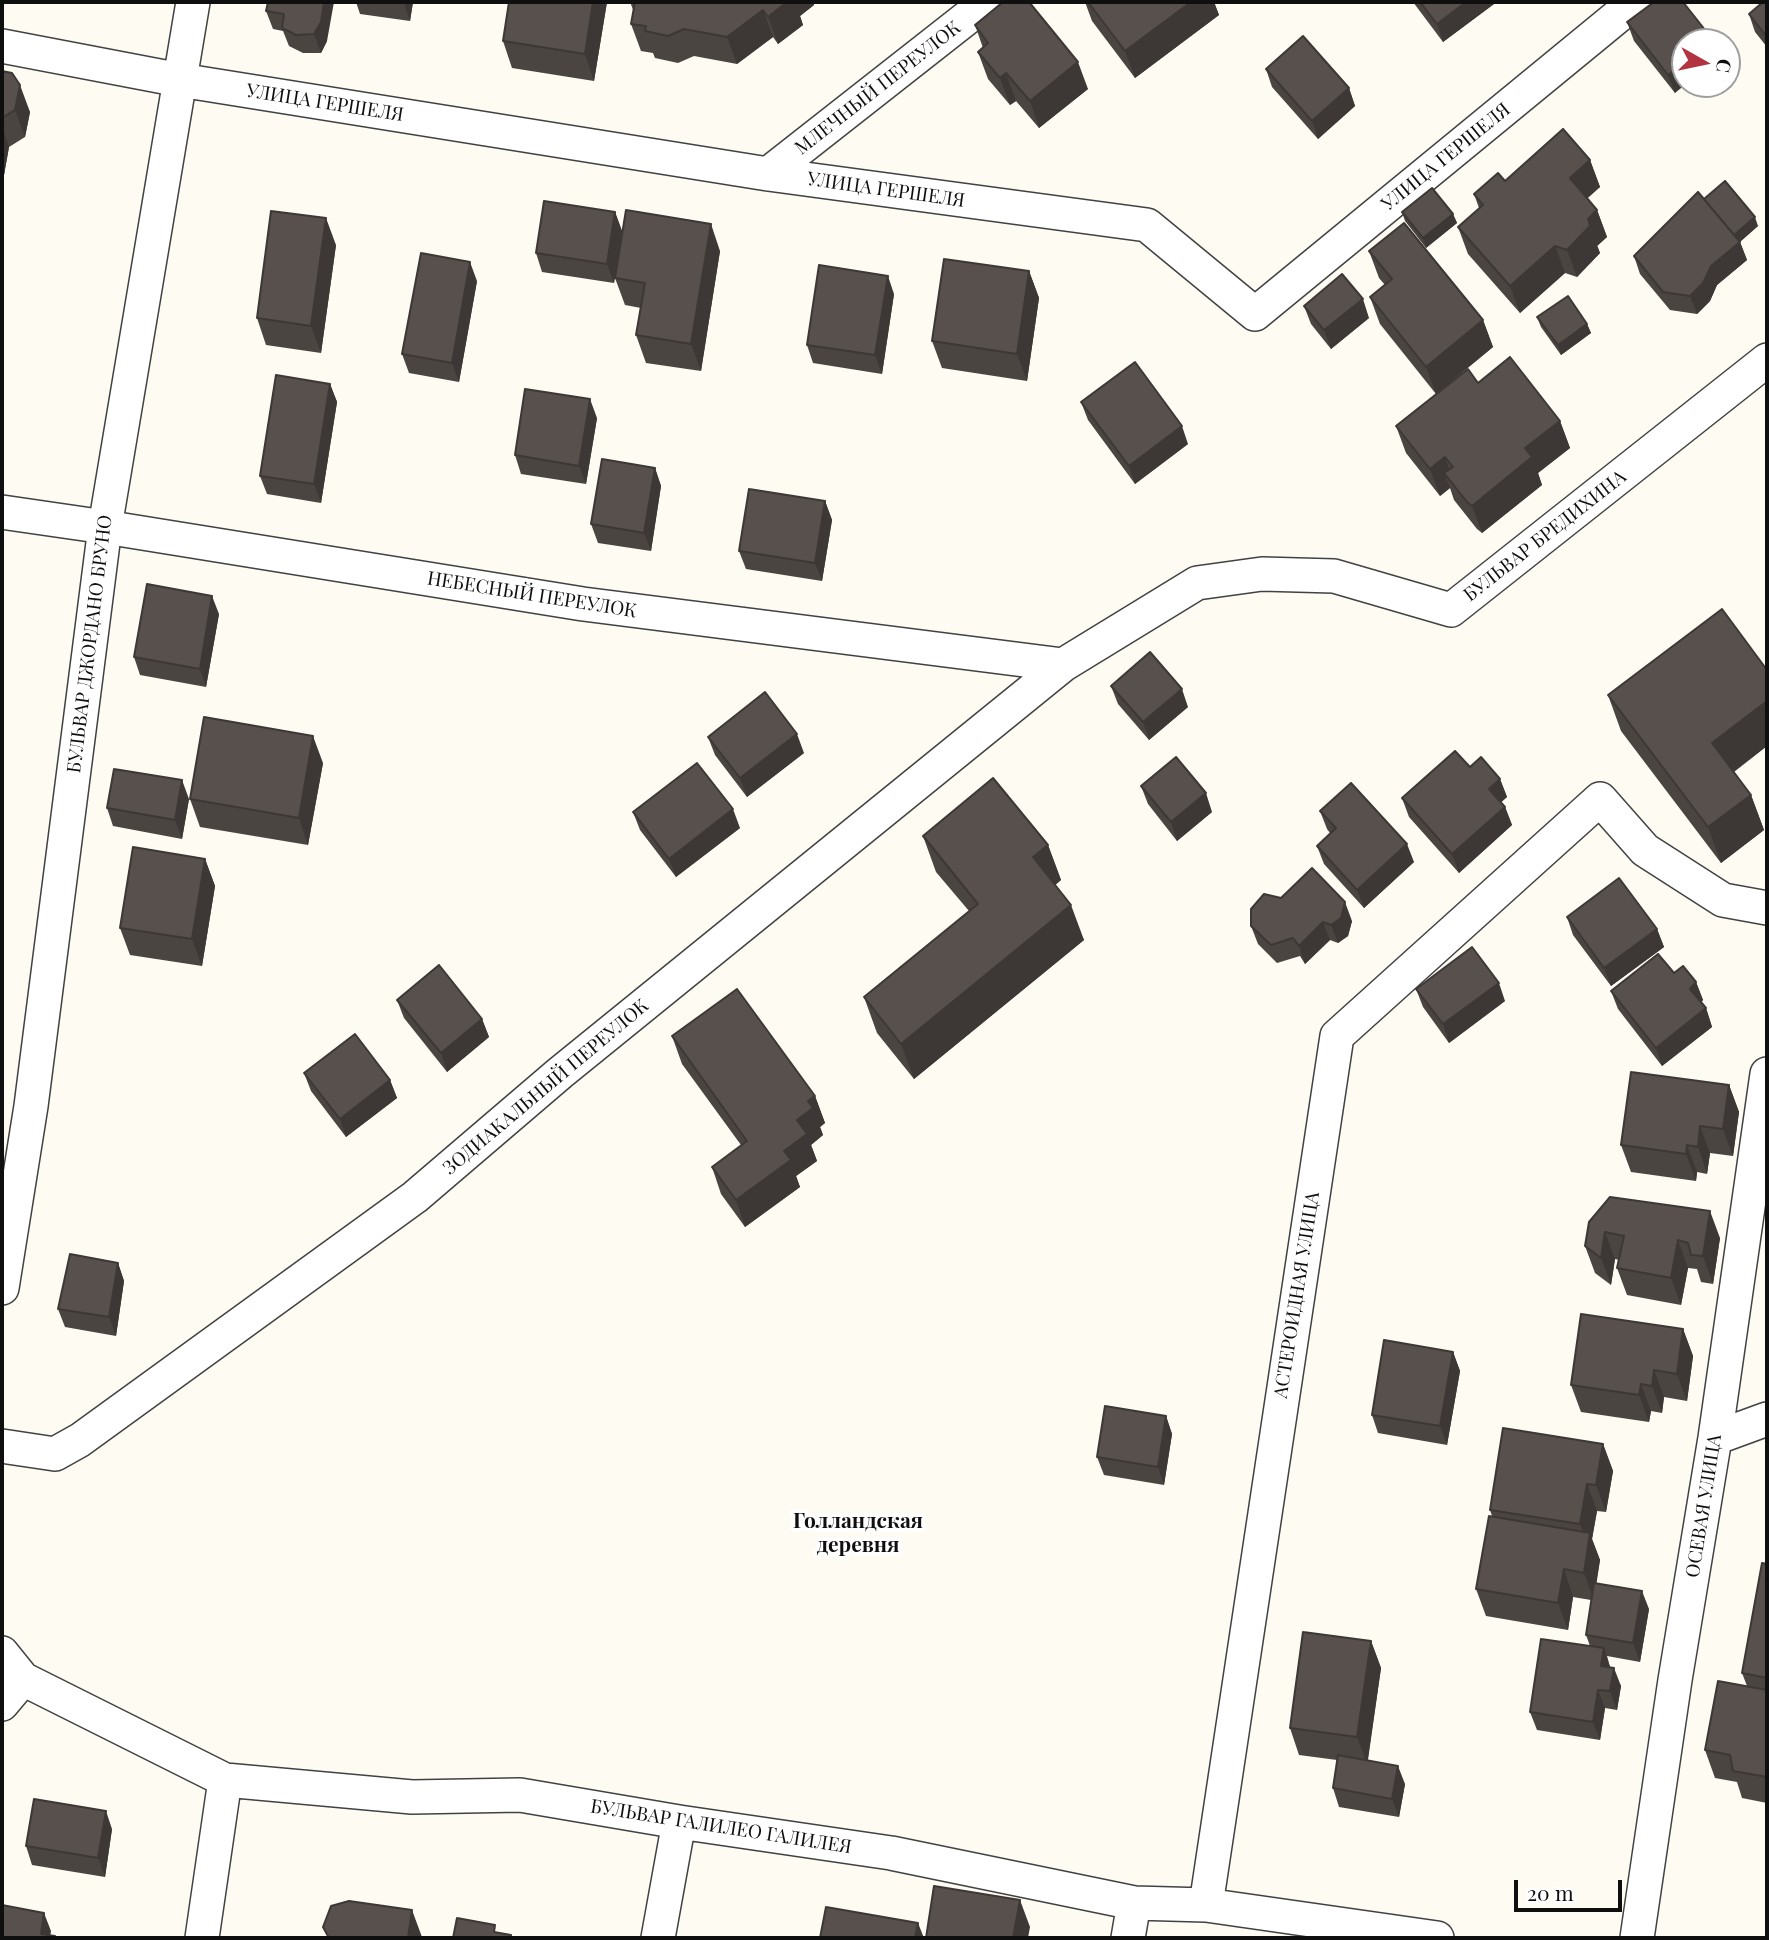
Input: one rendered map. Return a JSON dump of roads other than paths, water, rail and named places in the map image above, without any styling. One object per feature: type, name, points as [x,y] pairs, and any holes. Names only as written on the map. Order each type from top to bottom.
[{"type":"street","name":"БУЛЬВАР ДЖОРДАНО БРУНО","points":[[2,1287],[16,1104],[105,527],[194,2]]},
{"type":"street","name":"МЛЕЧНЫЙ ПЕРЕУЛОК","points":[[768,174],[987,2]]},
{"type":"street","name":"УЛИЦА ГЕРШЕЛЯ","points":[[2,46],[180,80],[768,174],[1146,225],[1255,314],[1635,2]]},
{"type":"street","name":"БУЛЬВАР БРЕДИХИНА","points":[[1063,666],[1197,583],[1262,574],[1334,576],[1451,610],[1767,360]]},
{"type":"street","name":"НЕБЕСНЫЙ ПЕРЕУЛОК","points":[[2,512],[583,604],[1063,666]]},
{"type":"street","name":"ЗОДИАКАЛЬНЫЙ ПЕРЕУЛОК","points":[[2,1446],[55,1454],[80,1440],[415,1197],[560,1073],[1063,666]]},
{"type":"street","name":"АСТЕРОИДНАЯ УЛИЦА","points":[[1206,1905],[1336,1035],[1601,799],[1645,850],[1723,900],[1767,908]]},
{"type":"street","name":"ОСЕВАЯ УЛИЦА","points":[[1637,1938],[1716,1438],[1767,1074]]},
{"type":"street","points":[[1716,1438],[1767,1419]]},
{"type":"street","points":[[2,1653],[12,1691]]},
{"type":"street","name":"БУЛЬВАР ГАЛИЛЕО ГАЛИЛЕЯ","points":[[12,1691],[225,1780],[412,1797],[520,1795],[679,1822],[891,1853],[1134,1903],[1206,1905],[1437,1938]]},
{"type":"street","points":[[202,1938],[225,1780]]},
{"type":"street","points":[[658,1938],[679,1822]]},
{"type":"street","points":[[1128,1938],[1134,1903]]},
{"type":"district","name":"Голландская деревня","points":[[858,1533]]}]
